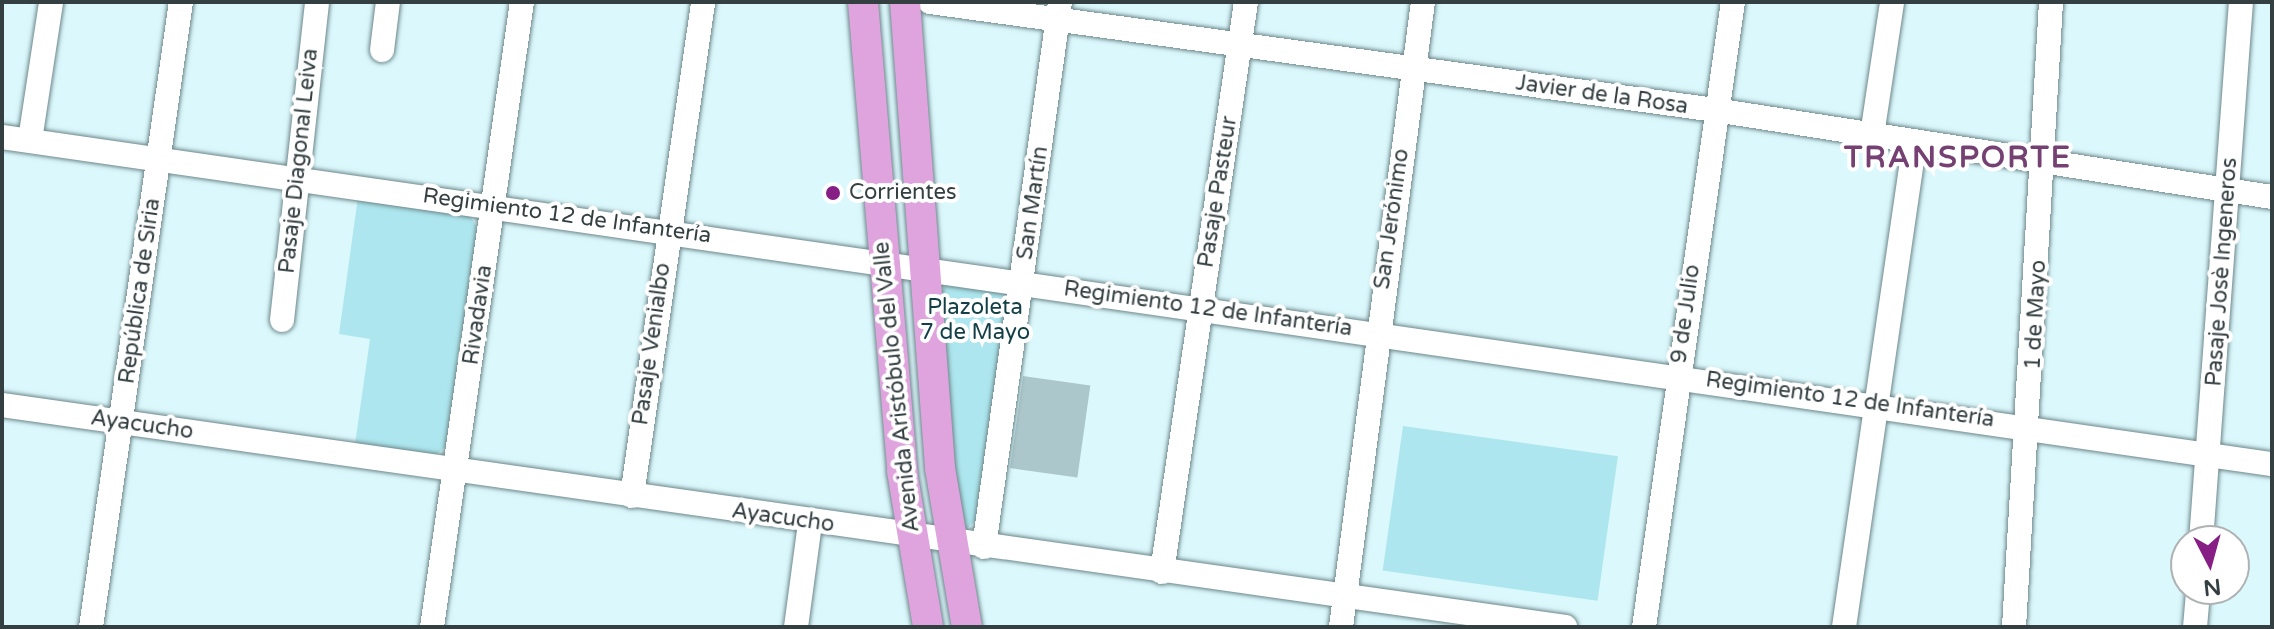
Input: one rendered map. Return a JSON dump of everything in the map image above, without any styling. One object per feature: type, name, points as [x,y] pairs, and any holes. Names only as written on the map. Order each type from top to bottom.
[{"type":"main road","name":"Avenida Aristóbulo del Valle","points":[[863,2],[911,536],[928,627]]},
{"type":"main road","name":"Avenida Aristóbulo del Valle","points":[[905,2],[949,542],[967,627]]},
{"type":"street","points":[[30,140],[51,2]]},
{"type":"street","name":"República de Siria","points":[[91,627],[181,2]]},
{"type":"street","name":"Pasaje Diagonal Leiva","points":[[282,320],[300,192],[293,177],[317,2]]},
{"type":"street","points":[[382,50],[388,2]]},
{"type":"street","name":"Rivadavia","points":[[432,627],[522,2]]},
{"type":"street","name":"Pasaje Venialbo","points":[[632,496],[667,230],[703,2]]},
{"type":"street","name":"Javier de la Rosa","points":[[930,2],[1059,11],[1240,45],[1715,110],[2272,197]]},
{"type":"street","name":"Pasaje Pasteur","points":[[1162,572],[1246,2]]},
{"type":"street","name":"San Jerónimo","points":[[1341,627],[1376,333],[1423,2]]},
{"type":"street","name":"9 de Julio","points":[[1644,627],[1715,110],[1733,2]]},
{"type":"street","points":[[1872,135],[1892,2]]},
{"type":"street","name":"1 de Mayo","points":[[2014,627],[2030,426],[2051,2]]},
{"type":"street","name":"Pasaje Josè Ingeneros","points":[[2202,525],[2241,2]]},
{"type":"street","name":"San Martín","points":[[984,547],[1059,11]]},
{"type":"street","name":"Regimiento 12 de Infantería","points":[[2,137],[1678,375],[2272,464]]},
{"type":"street","points":[[1844,627],[1915,142]]},
{"type":"street","name":"Ayacucho","points":[[2,405],[810,523],[1565,627]]},
{"type":"street","points":[[796,627],[810,523]]},
{"type":"street","points":[[2195,627],[2197,605]]},
{"type":"green space","points":[[358,197],[469,214],[478,229],[447,445],[435,456],[355,444],[370,339],[339,334]]},
{"type":"green space","name":"Plazoleta 7 de Mayo","points":[[947,284],[1008,293],[979,518],[967,528],[956,517],[940,294]]},
{"type":"green space","points":[[1403,426],[1618,456],[1598,601],[1383,571]]},
{"type":"building","points":[[1023,376],[1090,385],[1077,478],[1010,468]]},
{"type":"place","name":"Corrientes","points":[[833,193]]},
{"type":"district","name":"TRANSPORTE","points":[[1958,158]]}]
